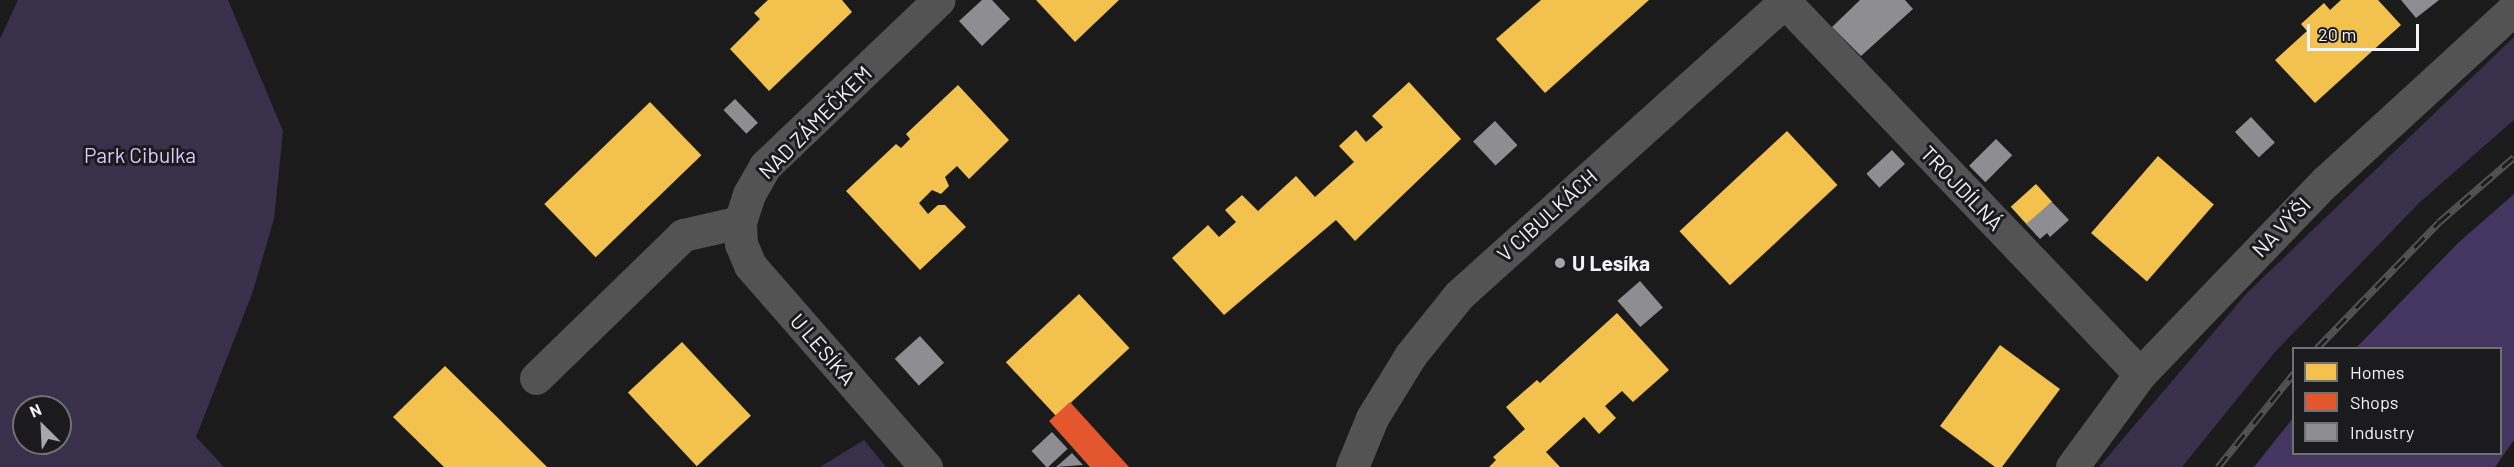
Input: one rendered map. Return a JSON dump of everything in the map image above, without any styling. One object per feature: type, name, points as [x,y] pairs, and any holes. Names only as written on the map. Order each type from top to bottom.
[{"type":"street","name":"NAD ZÁMEČKEM","points":[[741,222],[749,194],[765,166],[939,0]]},
{"type":"street","name":"TROJDÍLNÁ","points":[[1786,1],[2140,374]]},
{"type":"street","name":"V CIBULKÁCH","points":[[1352,467],[1377,410],[1410,356],[1459,295],[1786,1]]},
{"type":"street","name":"NA VÝŠI","points":[[2072,467],[2140,374],[2326,181],[2514,9]]},
{"type":"street","points":[[536,378],[683,235],[741,222]]},
{"type":"street","name":"U LESÍKA","points":[[741,222],[741,244],[750,265],[926,467]]},
{"type":"green space","name":"Park Cibulka","points":[[18,0],[228,0],[283,131],[274,219],[252,294],[196,437],[224,467],[0,467],[0,39]]},
{"type":"green space","points":[[2514,37],[2514,120],[2420,202],[2275,352],[2182,467],[2099,467],[2247,293]]},
{"type":"green space","points":[[864,440],[886,467],[820,467]]},
{"type":"shaded area","points":[[2514,194],[2514,440],[2495,467],[2254,467],[2292,419],[2292,455],[2502,455],[2502,347],[2357,347],[2458,243]]},
{"type":"building: Homes","points":[[768,0],[842,0],[852,12],[769,91],[730,49],[760,19],[754,13]]},
{"type":"building: Homes","points":[[1036,0],[1119,0],[1075,42]]},
{"type":"building: Homes","points":[[1541,0],[1649,0],[1545,93],[1496,39]]},
{"type":"building: Homes","points":[[2341,0],[2378,0],[2401,25],[2315,103],[2275,60],[2307,31],[2301,24],[2324,3],[2330,10]]},
{"type":"building: Homes","points":[[1409,82],[1461,139],[1355,241],[1336,220],[1224,315],[1172,258],[1208,225],[1219,237],[1236,222],[1225,210],[1242,195],[1258,211],[1296,176],[1315,197],[1354,162],[1339,146],[1356,130],[1366,142],[1383,127],[1372,116]]},
{"type":"building: Homes","points":[[958,85],[1009,140],[969,179],[957,166],[945,177],[949,186],[941,194],[932,190],[919,203],[928,214],[938,205],[945,205],[966,227],[920,270],[846,191],[896,144],[901,148],[910,139],[906,134]]},
{"type":"building: Homes","points":[[650,102],[701,155],[596,257],[544,204]]},
{"type":"building: Homes","points":[[1787,131],[1837,185],[1730,285],[1679,231]]},
{"type":"building: Homes","points":[[2158,156],[2214,205],[2147,282],[2091,233]]},
{"type":"building: Homes","points":[[2036,184],[2052,202],[2027,225],[2011,207]]},
{"type":"building: Homes","points":[[1079,294],[1129,348],[1056,416],[1006,362]]},
{"type":"building: Homes","points":[[1617,313],[1669,370],[1633,402],[1622,391],[1605,406],[1616,418],[1599,434],[1584,417],[1546,452],[1560,467],[1489,467],[1496,460],[1493,457],[1525,429],[1506,407],[1537,380],[1540,383]]},
{"type":"building: Homes","points":[[682,342],[751,416],[697,466],[628,392]]},
{"type":"building: Homes","points":[[2000,345],[2060,389],[2002,467],[1995,467],[1940,426]]},
{"type":"building: Homes","points":[[445,366],[547,467],[444,467],[393,417]]},
{"type":"building: Shops","points":[[1070,402],[1129,467],[1090,467],[1049,421]]},
{"type":"building: Industry","points":[[982,0],[992,0],[1010,19],[982,46],[959,21]]},
{"type":"building: Industry","points":[[1860,0],[1905,0],[1913,9],[1861,56],[1832,27]]},
{"type":"building: Industry","points":[[2401,0],[2439,0],[2416,18]]},
{"type":"building: Industry","points":[[735,99],[758,123],[746,134],[723,110]]},
{"type":"building: Industry","points":[[2251,117],[2275,143],[2259,158],[2235,132]]},
{"type":"building: Industry","points":[[1495,121],[1518,145],[1496,166],[1473,141]]},
{"type":"building: Industry","points":[[1996,139],[2012,155],[1985,182],[1969,166]]},
{"type":"building: Industry","points":[[1892,150],[1905,164],[1879,188],[1866,174]]},
{"type":"building: Industry","points":[[2052,202],[2069,220],[2050,237],[2047,233],[2040,239],[2026,224]]},
{"type":"building: Industry","points":[[1640,281],[1663,307],[1640,327],[1617,301]]},
{"type":"building: Industry","points":[[920,336],[944,363],[919,386],[895,359]]},
{"type":"building: Industry","points":[[1052,432],[1068,449],[1048,467],[1032,451]]},
{"type":"building: Industry","points":[[1072,453],[1083,465],[1056,467]]},
{"type":"railway","points":[[2318,347],[2439,222],[2514,157]]},
{"type":"railway","points":[[2218,467],[2292,375]]},
{"type":"place","name":"U Lesíka","points":[[1560,263]]}]
